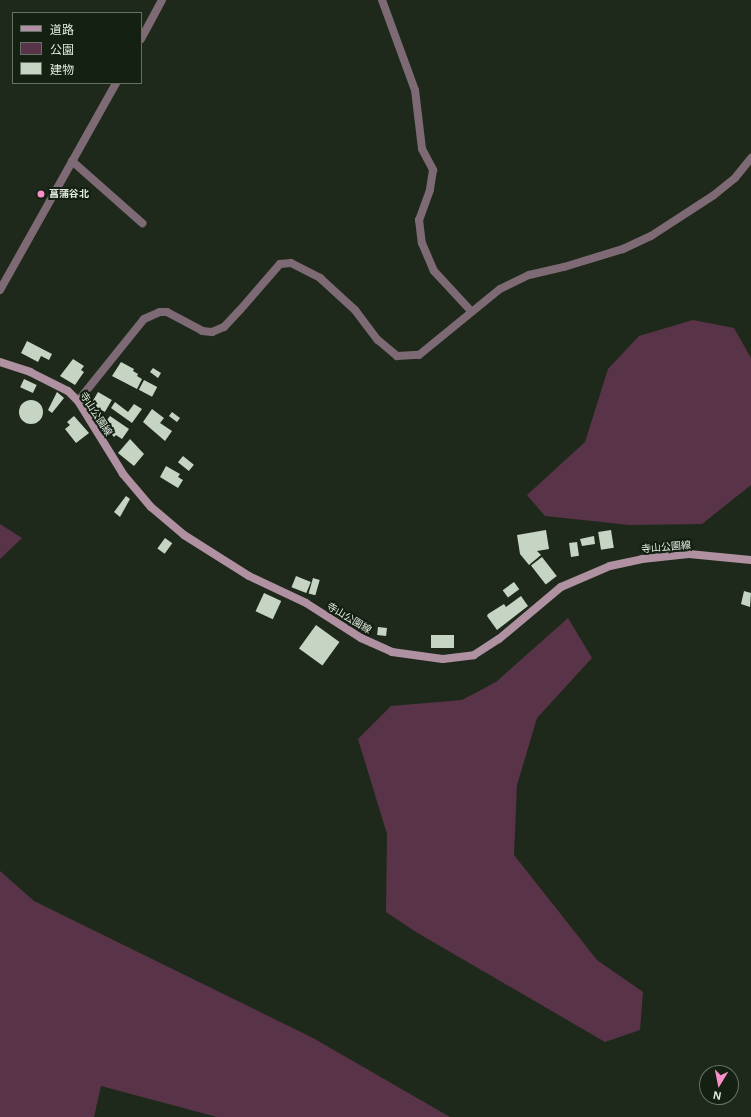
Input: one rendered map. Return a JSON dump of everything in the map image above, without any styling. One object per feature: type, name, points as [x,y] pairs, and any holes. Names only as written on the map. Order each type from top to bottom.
[{"type":"main road","name":"寺山公園線","points":[[0,362],[51,382],[68,391],[78,401],[123,474],[169,523],[227,564],[306,603],[361,638],[392,652],[442,660],[474,654],[499,639],[560,587],[610,566],[642,559],[689,554],[751,560]]},
{"type":"street","points":[[142,37],[162,0]]},
{"type":"street","points":[[382,0],[414,90],[422,149],[433,170],[430,190],[419,220],[422,243],[434,271],[471,311]]},
{"type":"street","points":[[0,290],[115,84]]},
{"type":"street","points":[[78,401],[144,319],[160,312],[168,312],[202,331],[212,332],[224,327],[280,264],[291,263],[320,278],[355,310],[378,340],[397,356],[419,355],[471,311],[500,289],[529,275],[587,260],[651,236],[714,195],[735,178],[751,158]]},
{"type":"street","points":[[72,162],[142,223]]},
{"type":"green space","points":[[693,320],[734,328],[751,358],[751,485],[702,524],[630,525],[545,516],[527,495],[585,442],[608,369],[639,336]]},
{"type":"green space","points":[[0,524],[22,538],[0,559]]},
{"type":"green space","points":[[568,618],[592,658],[537,718],[517,785],[514,855],[597,960],[643,992],[640,1030],[605,1042],[416,932],[386,912],[387,834],[358,739],[391,706],[462,700],[496,682]]},
{"type":"green space","points":[[0,871],[34,901],[313,1038],[450,1117],[217,1117],[101,1086],[94,1117],[0,1117]]},
{"type":"building","points":[[27,341],[52,354],[49,360],[41,356],[38,362],[21,353]]},
{"type":"building","points":[[73,359],[84,366],[81,370],[84,372],[75,385],[60,376]]},
{"type":"building","points":[[121,362],[134,369],[133,371],[138,374],[137,376],[142,379],[137,389],[112,376]]},
{"type":"building","points":[[153,368],[161,373],[158,378],[150,372]]},
{"type":"building","points":[[24,379],[37,385],[33,393],[20,387]]},
{"type":"building","points":[[144,380],[157,387],[152,397],[139,390]]},
{"type":"building","points":[[57,392],[64,398],[52,413],[48,410]]},
{"type":"building","points":[[98,392],[112,400],[105,412],[91,404]]},
{"type":"building","points":[[31,400],[40,403],[43,412],[40,421],[31,424],[22,421],[19,412],[22,403]]},
{"type":"building","points":[[115,402],[128,412],[134,404],[142,409],[132,423],[111,408]]},
{"type":"building","points":[[152,409],[164,418],[160,423],[172,431],[165,441],[143,422]]},
{"type":"building","points":[[172,412],[180,418],[177,422],[169,416]]},
{"type":"building","points":[[74,416],[89,433],[76,443],[65,429],[70,425],[67,422]]},
{"type":"building","points":[[110,416],[129,429],[122,439],[116,435],[114,437],[103,425]]},
{"type":"building","points":[[130,439],[144,454],[134,466],[118,453]]},
{"type":"building","points":[[183,456],[194,465],[189,471],[178,462]]},
{"type":"building","points":[[166,466],[180,474],[178,477],[183,480],[178,488],[160,477]]},
{"type":"building","points":[[126,496],[130,499],[120,517],[114,512]]},
{"type":"building","points":[[546,530],[549,549],[537,551],[541,555],[529,565],[520,554],[517,535]]},
{"type":"building","points":[[611,530],[614,548],[601,550],[598,532]]},
{"type":"building","points":[[594,536],[595,544],[582,546],[580,539]]},
{"type":"building","points":[[165,538],[172,543],[165,554],[157,549]]},
{"type":"building","points":[[577,542],[579,556],[571,557],[569,543]]},
{"type":"building","points":[[542,557],[557,576],[546,585],[531,566]]},
{"type":"building","points":[[296,576],[311,582],[306,593],[292,587]]},
{"type":"building","points":[[313,578],[320,580],[315,595],[309,593]]},
{"type":"building","points":[[514,582],[519,589],[508,598],[503,590]]},
{"type":"building","points":[[744,591],[751,593],[750,607],[741,604]]},
{"type":"building","points":[[264,593],[281,601],[273,619],[256,611]]},
{"type":"building","points":[[521,596],[528,606],[497,630],[487,616],[488,614],[504,604],[506,607]]},
{"type":"building","points":[[316,625],[339,642],[322,666],[299,648]]},
{"type":"building","points":[[378,627],[387,628],[386,636],[377,635]]},
{"type":"building","points":[[431,635],[454,635],[454,648],[431,648]]},
{"type":"place","name":"菖蒲谷北","points":[[41,194]]}]
